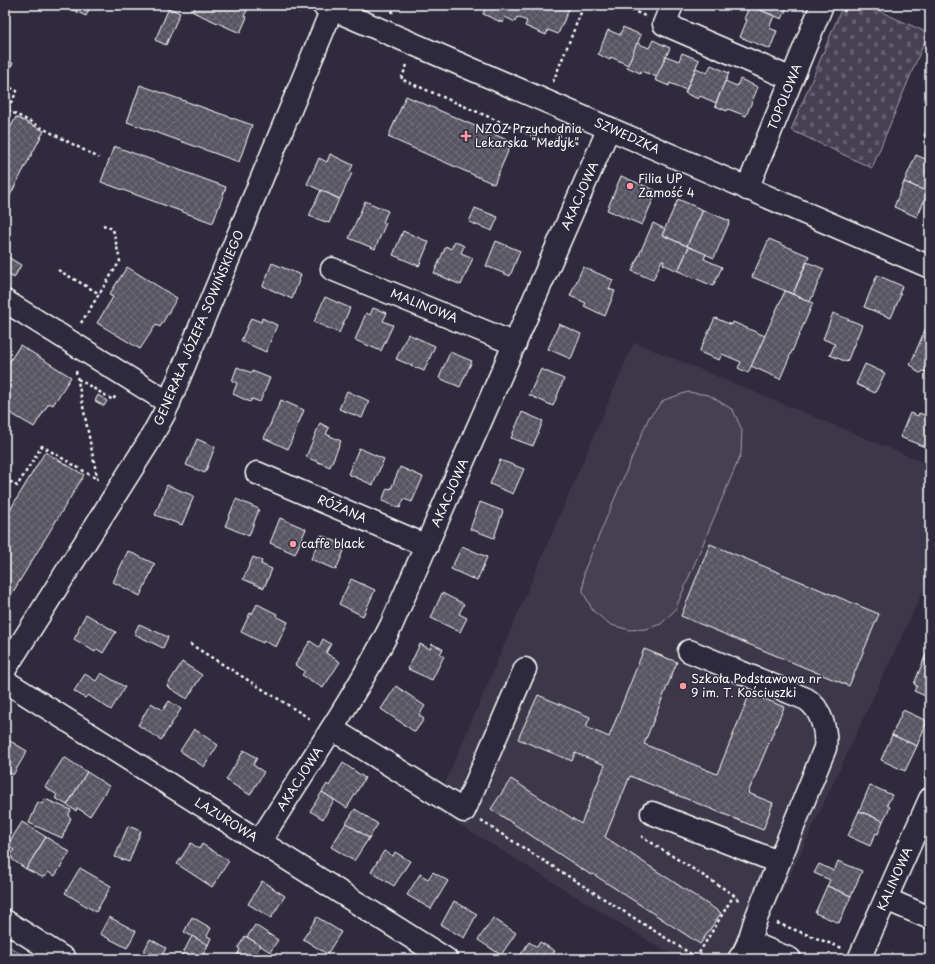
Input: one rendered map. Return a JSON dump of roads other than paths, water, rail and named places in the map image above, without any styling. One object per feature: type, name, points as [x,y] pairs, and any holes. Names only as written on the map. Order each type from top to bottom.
[{"type":"street","name":"TOPOLOWA","points":[[747,189],[822,5]]},
{"type":"street","name":"SZWEDZKA","points":[[328,7],[930,267]]},
{"type":"street","name":"GENERAŁA JÓZEFA SOWIŃSKIEGO","points":[[5,669],[148,444],[169,403],[328,7]]},
{"type":"street","points":[[668,14],[792,78]]},
{"type":"street","name":"AKACJOWA","points":[[260,841],[330,730],[386,636],[427,546],[609,128]]},
{"type":"street","name":"MALINOWA","points":[[332,269],[515,344]]},
{"type":"street","points":[[7,307],[70,341],[169,403]]},
{"type":"street","name":"RÓŻANA","points":[[257,473],[427,546]]},
{"type":"street","points":[[689,651],[800,696],[811,702],[818,711],[825,734],[825,748],[744,950],[790,959]]},
{"type":"street","points":[[330,730],[342,735],[464,810],[525,669]]},
{"type":"street","name":"LAZUROWA","points":[[5,681],[446,959]]},
{"type":"street","name":"KALINOWA","points":[[860,959],[930,799]]},
{"type":"street","points":[[652,813],[778,862]]},
{"type":"street","points":[[886,899],[930,918]]},
{"type":"street","points":[[5,921],[65,959]]},
{"type":"place","name":"NZOZ Przychodnia Lekarska \"Medyk\"","points":[[466,136]]},
{"type":"place","name":"Filia UP Zamość 4","points":[[630,186]]},
{"type":"place","name":"caffe black","points":[[293,544]]},
{"type":"place","name":"Szkoła Podstawowa nr 9 im. T. Kościuszki","points":[[683,686]]}]
